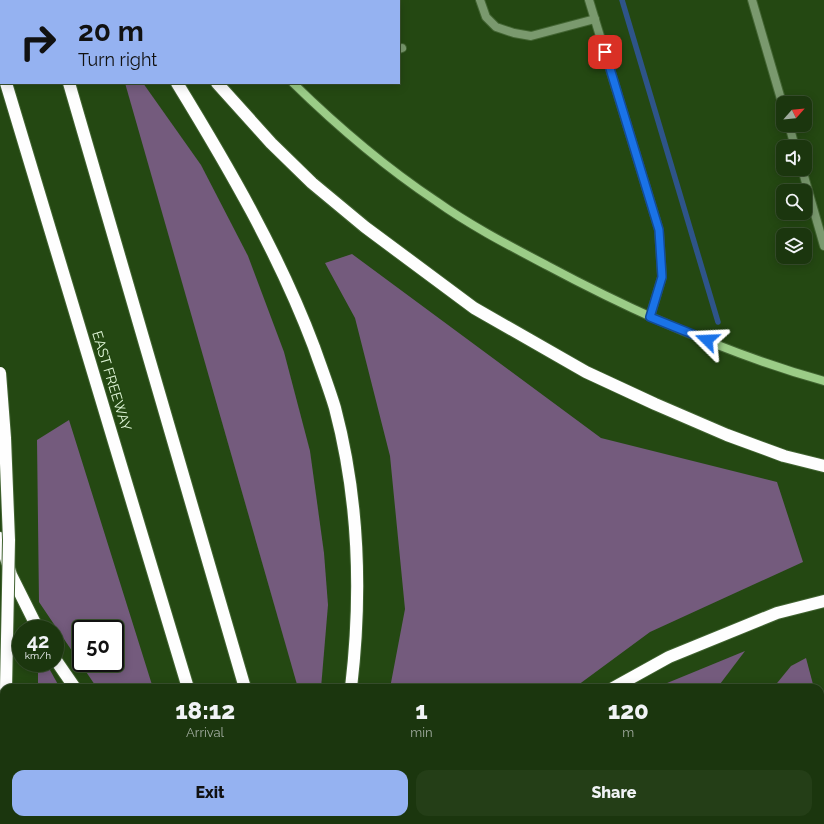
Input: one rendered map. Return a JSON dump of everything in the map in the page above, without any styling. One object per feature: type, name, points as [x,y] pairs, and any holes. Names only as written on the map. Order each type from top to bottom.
[{"type":"highway","name":"EAST FREEWAY","points":[[6,84],[187,684]]},
{"type":"highway","points":[[69,84],[244,684]]},
{"type":"highway","points":[[178,84],[258,222],[291,290],[335,408],[350,480],[356,554],[357,613],[351,684]]},
{"type":"highway","points":[[218,84],[271,143],[312,183],[365,227],[474,308],[586,372],[655,404],[727,435],[776,453],[824,466]]},
{"type":"highway","points":[[0,373],[5,438],[9,540],[6,684]]},
{"type":"highway","points":[[0,538],[11,574],[34,620]]},
{"type":"highway","points":[[621,684],[669,657],[777,614],[824,601]]},
{"type":"highway","points":[[64,672],[72,684]]},
{"type":"main road","points":[[294,84],[325,114],[376,156],[436,201],[499,240],[599,293],[650,317],[693,335],[793,372],[824,381]]},
{"type":"lane","points":[[480,0],[486,17],[496,27],[514,33],[532,36],[595,19]]},
{"type":"lane","points":[[590,0],[659,230],[662,277],[650,317]]},
{"type":"lane","points":[[752,0],[780,96]]},
{"type":"lane","points":[[804,176],[824,246]]},
{"type":"shaded area","points":[[125,84],[144,84],[201,165],[248,256],[284,352],[310,451],[324,553],[328,605],[321,684],[297,684]]},
{"type":"shaded area","points":[[352,254],[601,438],[777,482],[803,562],[650,632],[579,684],[391,684],[405,609],[390,456],[355,318],[325,263]]},
{"type":"shaded area","points":[[69,420],[152,684],[94,684],[86,672],[124,672],[124,620],[72,620],[72,651],[64,639],[64,620],[51,620],[39,602],[37,440]]},
{"type":"shaded area","points":[[745,651],[720,684],[665,684]]},
{"type":"shaded area","points":[[806,658],[813,684],[776,684],[791,666]]},
{"type":"shaded area","points":[[38,672],[51,672],[58,684],[38,684]]},
{"type":"waterway","points":[[622,0],[718,322]]},
{"type":"route","points":[[605,52],[659,230],[662,277],[650,317],[707,340]]}]
